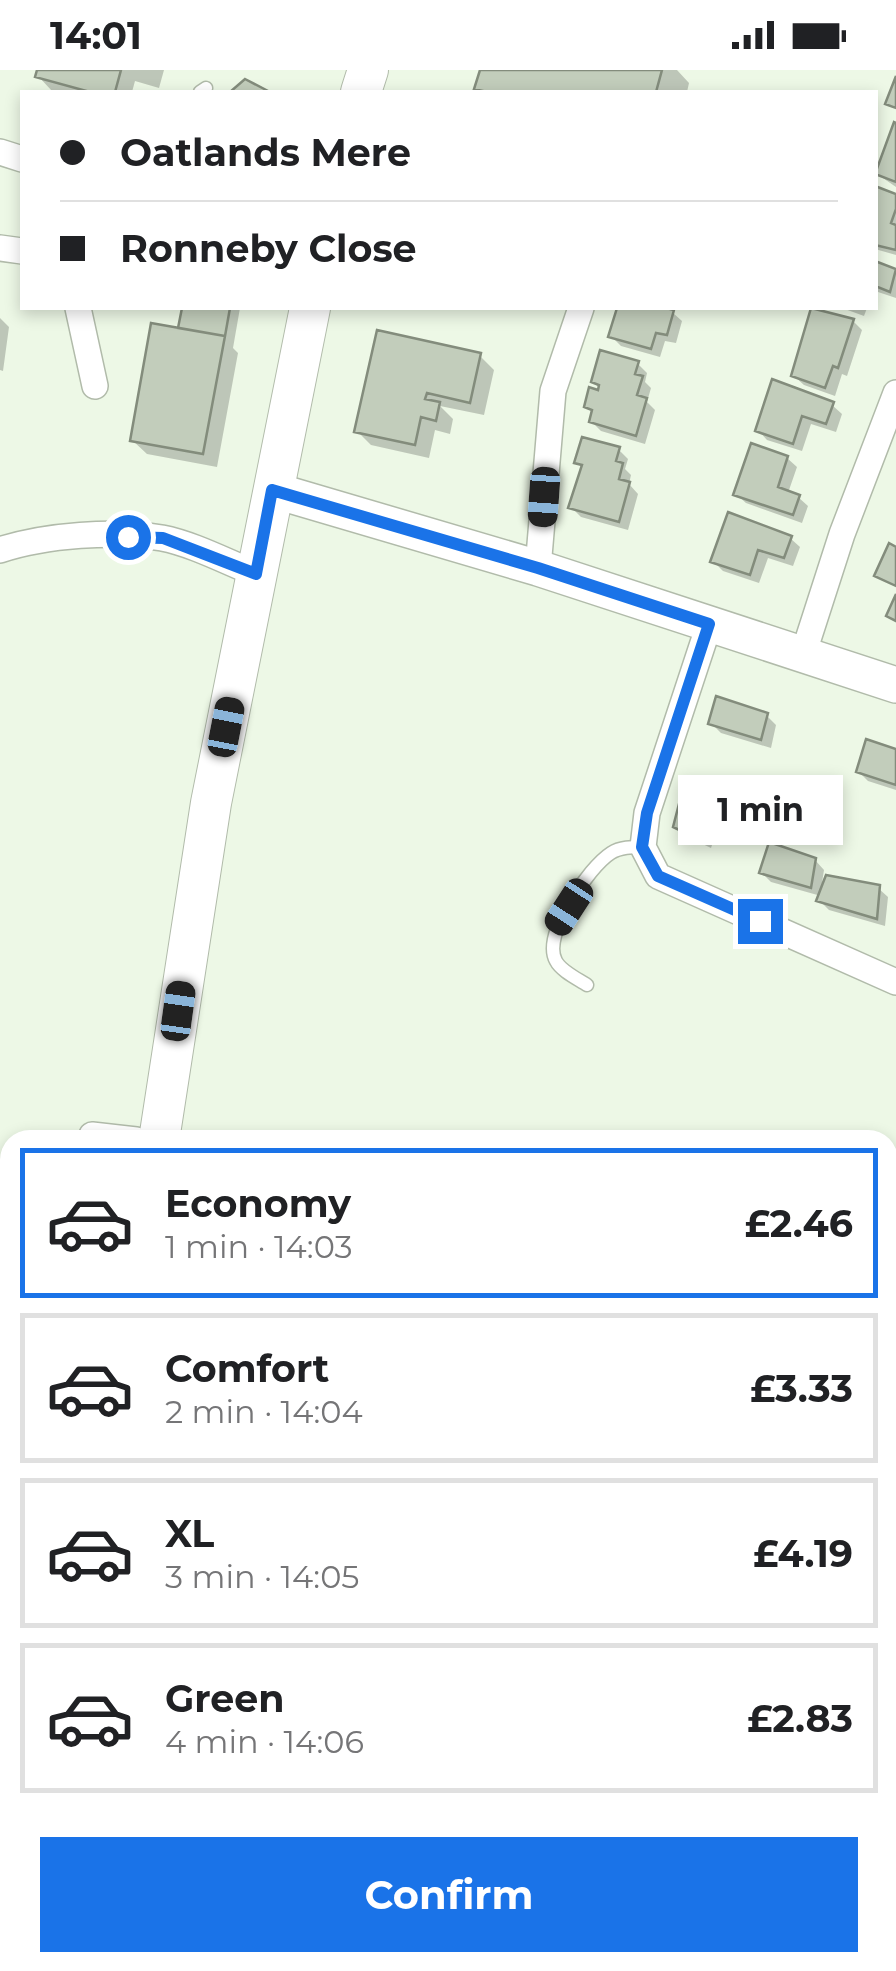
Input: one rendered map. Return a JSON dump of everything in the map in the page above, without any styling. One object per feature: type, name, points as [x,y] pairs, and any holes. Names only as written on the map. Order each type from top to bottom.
[{"type":"main road","points":[[161,1130],[211,804],[310,310]]},
{"type":"street","points":[[78,310],[95,386]]},
{"type":"street","points":[[538,568],[553,390],[580,310]]},
{"type":"street","points":[[803,656],[842,534],[896,392]]},
{"type":"street","points":[[272,490],[538,568],[896,686]]},
{"type":"street","points":[[0,550],[20,543],[93,536],[163,538],[256,574]]},
{"type":"street","points":[[709,624],[647,813],[642,847],[658,876],[896,982]]},
{"type":"lane","points":[[587,985],[556,964],[551,946],[556,926],[610,854],[642,847]]},
{"type":"building","points":[[37,70],[121,70],[116,90],[83,90],[35,77]]},
{"type":"building","points":[[480,70],[662,70],[657,90],[474,89]]},
{"type":"building","points":[[896,76],[896,108],[885,104]]},
{"type":"building","points":[[245,79],[266,90],[232,90]]},
{"type":"building","points":[[894,122],[896,182],[878,175]]},
{"type":"building","points":[[878,187],[896,194],[891,223],[896,225],[896,250],[878,246]]},
{"type":"building","points":[[878,262],[896,269],[890,292],[878,287]]},
{"type":"building","points":[[182,310],[230,310],[225,336],[178,328]]},
{"type":"building","points":[[616,310],[674,310],[667,335],[656,333],[651,349],[608,337]]},
{"type":"building","points":[[810,310],[854,319],[838,368],[833,366],[825,388],[791,376]]},
{"type":"building","points":[[151,323],[225,336],[203,454],[130,441]]},
{"type":"building","points":[[377,330],[481,353],[470,403],[427,393],[425,399],[440,402],[436,421],[421,417],[415,445],[354,432]]},
{"type":"building","points":[[600,350],[639,361],[635,374],[643,376],[637,395],[647,398],[636,436],[589,422],[592,410],[584,407],[589,387],[598,390],[599,385],[591,382]]},
{"type":"building","points":[[772,379],[834,402],[826,424],[802,416],[793,444],[755,431]]},
{"type":"building","points":[[582,437],[620,447],[616,461],[623,463],[619,479],[630,482],[619,522],[568,508],[582,465],[574,463]]},
{"type":"building","points":[[751,443],[788,456],[778,487],[800,495],[793,515],[733,495]]},
{"type":"building","points":[[728,512],[792,536],[784,558],[758,550],[750,575],[710,562]]},
{"type":"building","points":[[889,543],[896,547],[896,586],[874,576]]},
{"type":"building","points":[[896,594],[896,621],[886,616]]},
{"type":"building","points":[[716,696],[768,713],[761,740],[708,724]]},
{"type":"building","points":[[866,739],[896,749],[896,785],[856,772]]},
{"type":"building","points":[[686,777],[719,789],[702,841],[673,827]]},
{"type":"building","points":[[769,842],[816,858],[811,888],[759,873]]},
{"type":"building","points":[[826,875],[880,885],[877,919],[816,901]]},
{"type":"route","points":[[128,537],[163,538],[256,574],[272,490],[538,568],[709,624],[647,813],[642,847],[658,876],[760,921]]}]
